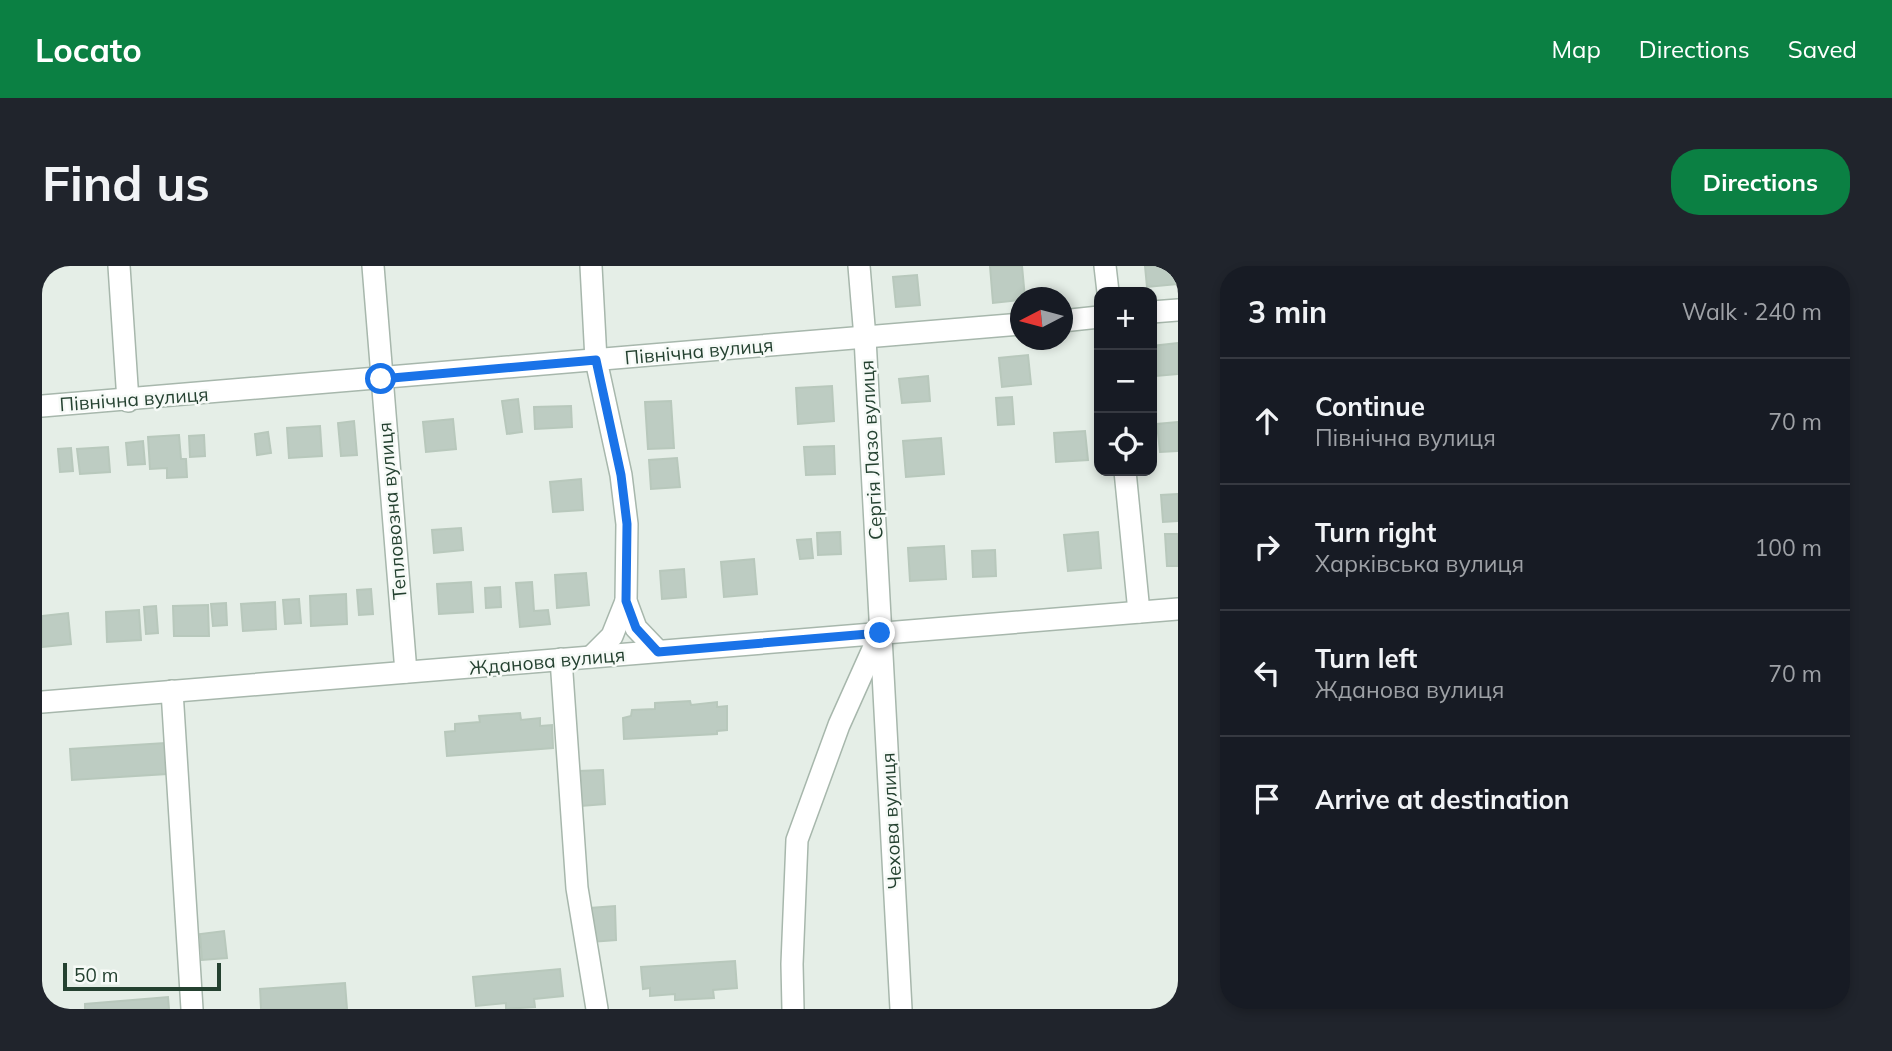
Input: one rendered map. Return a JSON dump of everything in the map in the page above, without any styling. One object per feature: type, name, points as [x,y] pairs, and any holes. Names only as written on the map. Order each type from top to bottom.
[{"type":"street","points":[[119,266],[128,401]]},
{"type":"street","name":"Тепловозна вулиця","points":[[373,266],[406,672]]},
{"type":"street","points":[[590,266],[596,360],[621,475],[627,524],[626,601],[612,636],[591,657]]},
{"type":"street","name":"Сергія Лазо вулиця","points":[[859,266],[866,338],[880,633]]},
{"type":"street","points":[[1105,266],[1107,287]]},
{"type":"street","points":[[1157,312],[1178,310]]},
{"type":"street","points":[[1073,320],[1094,318]]},
{"type":"street","name":"Північна вулиця","points":[[42,406],[128,401],[1010,325]]},
{"type":"street","points":[[1125,476],[1139,612]]},
{"type":"street","points":[[626,601],[636,628],[658,652]]},
{"type":"street","name":"Жданова вулиця","points":[[42,702],[1178,609]]},
{"type":"street","points":[[793,1009],[797,840],[838,725],[880,633]]},
{"type":"street","name":"Чехова вулиця","points":[[880,633],[901,1009]]},
{"type":"street","points":[[561,659],[577,888],[597,1009]]},
{"type":"street","points":[[173,691],[192,1009]]},
{"type":"building","points":[[990,266],[1022,266],[1024,287],[1010,287],[1010,301],[993,303]]},
{"type":"building","points":[[1145,266],[1178,266],[1178,284],[1147,287]]},
{"type":"building","points":[[917,275],[920,305],[896,307],[893,277]]},
{"type":"building","points":[[1178,343],[1178,374],[1157,376],[1157,345]]},
{"type":"building","points":[[1028,355],[1031,384],[1002,387],[999,358]]},
{"type":"building","points":[[928,376],[930,401],[902,403],[899,379]]},
{"type":"building","points":[[832,386],[834,421],[798,424],[796,388]]},
{"type":"building","points":[[1012,397],[1014,424],[998,425],[996,398]]},
{"type":"building","points":[[518,399],[522,432],[507,434],[502,401]]},
{"type":"building","points":[[671,401],[674,448],[648,449],[645,402]]},
{"type":"building","points":[[571,406],[572,427],[535,429],[534,407]]},
{"type":"building","points":[[453,419],[456,449],[426,452],[423,422]]},
{"type":"building","points":[[354,421],[357,455],[341,456],[338,423]]},
{"type":"building","points":[[1178,422],[1178,451],[1160,452],[1157,424]]},
{"type":"building","points":[[320,426],[322,456],[289,458],[287,428]]},
{"type":"building","points":[[1085,431],[1088,460],[1056,462],[1054,433]]},
{"type":"building","points":[[268,432],[271,453],[257,455],[255,434]]},
{"type":"building","points":[[179,435],[181,459],[186,459],[187,477],[167,478],[167,468],[150,469],[148,437]]},
{"type":"building","points":[[204,435],[205,456],[190,457],[189,436]]},
{"type":"building","points":[[941,438],[944,474],[906,477],[903,441]]},
{"type":"building","points":[[143,441],[145,464],[128,465],[126,443]]},
{"type":"building","points":[[834,446],[835,474],[806,475],[804,447]]},
{"type":"building","points":[[108,447],[110,472],[80,474],[77,449]]},
{"type":"building","points":[[71,448],[73,471],[60,472],[58,449]]},
{"type":"building","points":[[677,458],[680,487],[651,489],[649,460]]},
{"type":"building","points":[[581,479],[583,510],[553,512],[550,482]]},
{"type":"building","points":[[1178,494],[1178,521],[1163,522],[1161,495]]},
{"type":"building","points":[[461,528],[463,550],[434,553],[432,530]]},
{"type":"building","points":[[840,532],[841,554],[818,555],[817,533]]},
{"type":"building","points":[[1098,532],[1101,568],[1068,571],[1064,535]]},
{"type":"building","points":[[1165,534],[1178,534],[1178,566],[1167,566]]},
{"type":"building","points":[[811,539],[813,558],[800,559],[797,540]]},
{"type":"building","points":[[944,546],[946,579],[910,581],[908,548]]},
{"type":"building","points":[[995,550],[996,576],[973,577],[972,551]]},
{"type":"building","points":[[754,559],[757,594],[724,597],[721,562]]},
{"type":"building","points":[[684,569],[686,597],[662,599],[660,571]]},
{"type":"building","points":[[586,573],[589,605],[557,608],[555,575]]},
{"type":"building","points":[[471,582],[473,612],[439,614],[437,584]]},
{"type":"building","points":[[532,582],[534,611],[548,610],[550,624],[520,627],[516,583]]},
{"type":"building","points":[[500,587],[501,607],[486,608],[485,588]]},
{"type":"building","points":[[371,589],[373,614],[359,615],[357,590]]},
{"type":"building","points":[[346,594],[347,624],[311,626],[310,596]]},
{"type":"building","points":[[299,599],[301,623],[285,624],[283,600]]},
{"type":"building","points":[[275,602],[276,629],[243,631],[241,604]]},
{"type":"building","points":[[226,603],[227,625],[213,626],[211,604]]},
{"type":"building","points":[[208,605],[209,636],[174,636],[173,606]]},
{"type":"building","points":[[156,606],[158,633],[146,634],[144,607]]},
{"type":"building","points":[[139,610],[141,640],[107,642],[106,612]]},
{"type":"building","points":[[68,613],[71,644],[42,647],[42,616]]},
{"type":"building","points":[[690,701],[691,705],[717,702],[717,707],[727,706],[727,730],[717,731],[717,734],[624,739],[623,718],[631,716],[632,710],[655,709],[655,703]]},
{"type":"building","points":[[520,713],[521,720],[540,718],[540,726],[552,725],[553,748],[447,756],[445,732],[455,731],[455,724],[480,722],[479,716]]},
{"type":"building","points":[[165,743],[167,774],[72,780],[70,749]]},
{"type":"building","points":[[603,770],[605,804],[581,806],[579,771]]},
{"type":"building","points":[[615,906],[616,940],[591,942],[590,908]]},
{"type":"building","points":[[224,931],[227,958],[202,960],[200,934]]},
{"type":"building","points":[[735,961],[737,988],[713,990],[714,998],[675,1000],[675,994],[650,996],[650,988],[643,989],[641,967]]},
{"type":"building","points":[[560,969],[563,996],[534,999],[535,1007],[506,1009],[506,1003],[476,1006],[473,977]]},
{"type":"building","points":[[345,983],[347,1009],[261,1009],[260,989]]},
{"type":"building","points":[[168,997],[169,1009],[85,1009],[85,1004]]},
{"type":"route","points":[[381,379],[596,360],[621,475],[627,524],[626,601],[636,628],[658,652],[880,633]]}]
